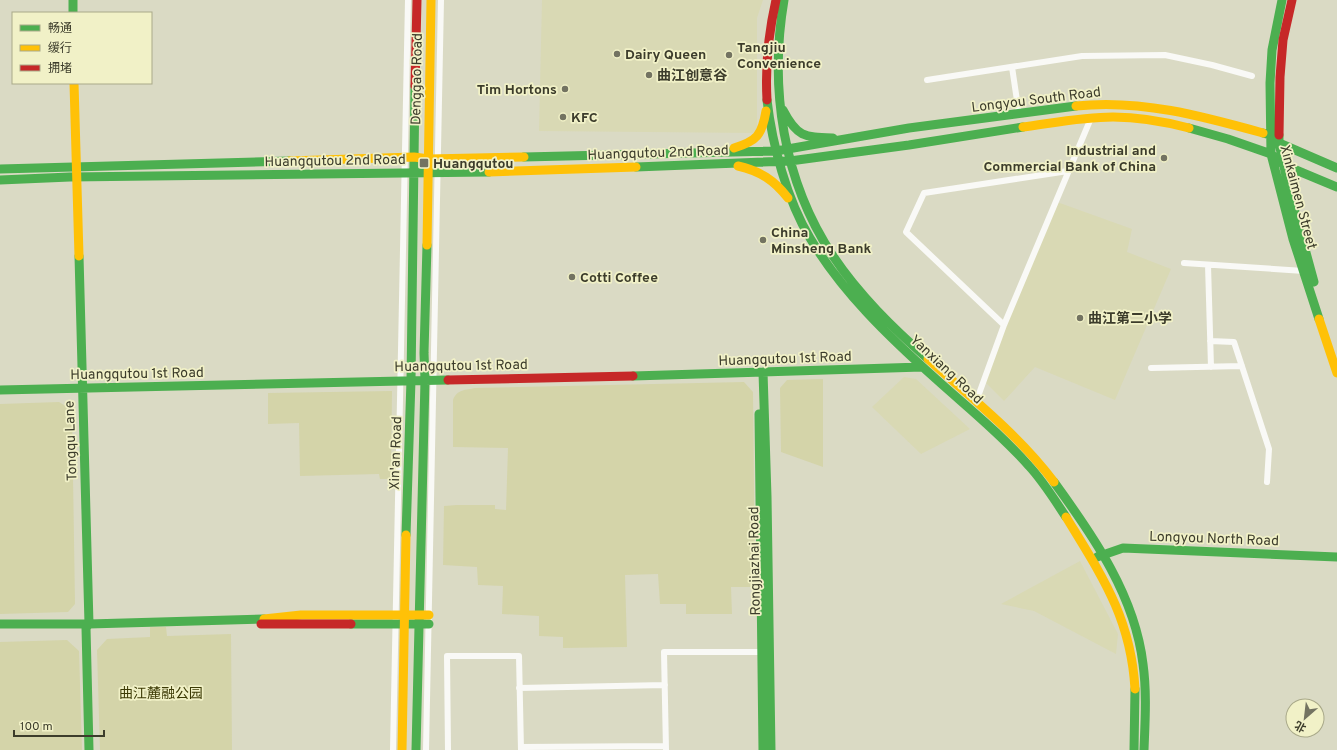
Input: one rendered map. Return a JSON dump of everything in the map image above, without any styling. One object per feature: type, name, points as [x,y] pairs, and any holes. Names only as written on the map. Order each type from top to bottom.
[{"type":"main road","points":[[73,0],[73,12]]},
{"type":"main road","name":"Denggao Road","points":[[409,157],[417,0]]},
{"type":"main road","name":"Denggao Road","points":[[431,0],[433,158]]},
{"type":"main road","name":"Yanxiang Road","points":[[776,0],[767,49],[766,78],[768,97],[776,151],[797,211],[809,237],[841,283],[862,307],[922,367],[1004,441],[1028,465],[1048,491],[1092,559],[1105,580],[1129,641],[1136,684],[1134,750]]},
{"type":"main road","name":"Yanxiang Road","points":[[784,0],[778,48],[780,104],[787,149],[795,179],[813,222],[831,254],[850,280],[875,308],[904,338],[1026,449],[1040,465],[1058,488],[1103,555],[1118,585],[1133,621],[1141,649],[1146,693],[1144,750]]},
{"type":"main road","name":"Xinkaimen Street","points":[[1282,0],[1272,50],[1270,154],[1288,220],[1337,373]]},
{"type":"main road","name":"Xinkaimen Street","points":[[1292,0],[1283,40],[1280,77],[1279,143],[1301,237],[1315,286],[1337,352]]},
{"type":"main road","name":"Tongqu Lane","points":[[74,84],[88,626],[89,750]]},
{"type":"main road","points":[[720,152],[750,143],[758,136],[764,126],[768,97]]},
{"type":"main road","points":[[780,104],[791,126],[801,135],[810,138],[844,138]]},
{"type":"main road","name":"Longyou South Road","points":[[776,151],[830,142],[844,138],[1091,104],[1138,105],[1192,113],[1270,136],[1279,143],[1337,168]]},
{"type":"main road","name":"Longyou South Road","points":[[790,160],[909,146],[1091,118],[1114,118],[1153,121],[1184,127],[1228,139],[1270,154],[1284,165],[1337,187]]},
{"type":"main road","name":"Huangqutou 2nd Road","points":[[0,169],[409,157],[433,158],[776,151]]},
{"type":"main road","name":"Xin'an Road","points":[[402,750],[400,619],[411,380],[409,157]]},
{"type":"main road","name":"Xin'an Road","points":[[416,750],[424,619],[429,380],[424,353],[433,158]]},
{"type":"main road","name":"Huangqutou 2nd Road","points":[[0,180],[76,177],[538,171],[790,160]]},
{"type":"main road","points":[[725,163],[754,169],[771,179],[778,185],[797,211]]},
{"type":"main road","name":"Huangqutou 1st Road","points":[[0,390],[922,367]]},
{"type":"main road","name":"Rongjiazhai Road","points":[[761,372],[762,652],[764,750]]},
{"type":"main road","name":"Rongjiazhai Road","points":[[761,372],[767,497],[771,750]]},
{"type":"main road","name":"Longyou North Road","points":[[1092,559],[1123,548],[1337,557]]},
{"type":"main road","points":[[0,630],[301,615],[424,619]]},
{"type":"main road","points":[[0,624],[88,626]]},
{"type":"street","points":[[408,0],[409,157]]},
{"type":"street","points":[[433,158],[441,0]]},
{"type":"street","points":[[927,80],[1082,56],[1165,56],[1212,65],[1252,76]]},
{"type":"street","points":[[1012,67],[1019,114]]},
{"type":"street","points":[[976,402],[1004,325],[1091,118]]},
{"type":"street","points":[[1004,325],[906,232],[924,193],[1068,171]]},
{"type":"street","points":[[393,750],[400,619],[400,380],[409,173]]},
{"type":"street","points":[[1184,263],[1304,271]]},
{"type":"street","points":[[1208,264],[1211,367]]},
{"type":"street","points":[[1210,341],[1234,342],[1270,449],[1267,482]]},
{"type":"street","points":[[1151,368],[1242,366]]},
{"type":"street","points":[[424,619],[426,750]]},
{"type":"street","points":[[448,750],[447,656],[519,656],[521,748],[666,748],[664,652],[762,652]]},
{"type":"street","points":[[519,688],[665,685]]},
{"type":"shaded area","name":"曲江创意谷","points":[[542,0],[763,0],[757,18],[757,133],[539,131]]},
{"type":"shaded area","name":"曲江第二小学","points":[[1057,202],[1132,229],[1127,252],[1171,269],[1115,400],[1035,367],[1004,401],[984,381]]},
{"type":"shaded area","points":[[904,377],[916,379],[970,429],[921,454],[872,407]]},
{"type":"shaded area","points":[[1080,561],[1118,634],[1116,654],[1034,611],[1001,604]]},
{"type":"green space","points":[[823,379],[823,467],[781,452],[780,388],[787,380]]},
{"type":"green space","points":[[744,382],[753,392],[755,587],[731,587],[732,614],[686,614],[686,604],[660,604],[658,574],[625,575],[627,647],[563,648],[563,637],[539,636],[539,616],[502,614],[503,586],[478,585],[477,567],[443,565],[444,506],[495,505],[495,509],[506,510],[508,448],[453,447],[453,400],[459,392],[475,388]]},
{"type":"green space","points":[[392,391],[391,479],[380,479],[379,474],[300,476],[299,423],[268,424],[268,393]]},
{"type":"green space","points":[[59,402],[72,410],[75,604],[68,612],[0,614],[0,404]]},
{"type":"green space","name":"曲江麓融公园","points":[[150,627],[166,627],[167,636],[231,634],[232,750],[100,750],[97,650],[107,639],[150,637]]},
{"type":"green space","points":[[67,640],[79,651],[82,750],[0,750],[0,642]]},
{"type":"traffic: fast","points":[[73,0],[73,12]]},
{"type":"traffic: fast","points":[[784,0],[778,67],[780,100],[784,133],[802,197],[816,227],[843,270],[865,298],[928,359]]},
{"type":"traffic: fast","points":[[1282,0],[1272,50],[1270,83],[1271,154],[1293,239],[1319,319]]},
{"type":"traffic: fast","points":[[406,535],[411,380],[415,86]]},
{"type":"traffic: fast","points":[[767,100],[777,153],[794,207],[810,238],[823,258],[867,313],[918,363],[1018,454],[1039,478],[1066,517]]},
{"type":"traffic: fast","points":[[524,157],[776,151],[909,128],[1076,106]]},
{"type":"traffic: fast","points":[[783,110],[793,126],[802,134],[815,137],[833,138]]},
{"type":"traffic: fast","points":[[636,167],[790,161],[909,145],[1023,127]]},
{"type":"traffic: fast","points":[[1189,128],[1228,139],[1271,154],[1284,165],[1337,187]]},
{"type":"traffic: fast","points":[[1263,133],[1270,135],[1279,143],[1337,168]]},
{"type":"traffic: fast","points":[[1279,135],[1279,143],[1289,190],[1314,282]]},
{"type":"traffic: fast","points":[[0,169],[289,161]]},
{"type":"traffic: fast","points":[[0,180],[70,177],[489,172]]},
{"type":"traffic: fast","points":[[416,750],[427,245]]},
{"type":"traffic: fast","points":[[79,256],[89,624],[86,628],[89,750]]},
{"type":"traffic: fast","points":[[633,376],[922,367]]},
{"type":"traffic: fast","points":[[763,372],[767,497],[771,750]]},
{"type":"traffic: fast","points":[[0,390],[448,380]]},
{"type":"traffic: fast","points":[[759,414],[763,750]]},
{"type":"traffic: fast","points":[[1054,482],[1098,546],[1122,591],[1131,615],[1139,639],[1143,664],[1145,686],[1144,750]]},
{"type":"traffic: fast","points":[[1097,557],[1123,548],[1337,557]]},
{"type":"traffic: fast","points":[[0,624],[89,624],[264,619]]},
{"type":"traffic: fast","points":[[351,624],[429,624]]},
{"type":"traffic: fast","points":[[1134,750],[1135,689]]},
{"type":"traffic: slow","points":[[427,245],[431,0]]},
{"type":"traffic: slow","points":[[74,84],[79,256]]},
{"type":"traffic: slow","points":[[1076,106],[1100,104],[1124,105],[1171,110],[1263,133]]},
{"type":"traffic: slow","points":[[734,148],[748,143],[757,136],[763,126],[766,111]]},
{"type":"traffic: slow","points":[[1023,127],[1079,119],[1113,117],[1151,120],[1189,128]]},
{"type":"traffic: slow","points":[[289,161],[414,157],[429,159],[524,157]]},
{"type":"traffic: slow","points":[[738,166],[766,177],[772,181],[788,198]]},
{"type":"traffic: slow","points":[[489,172],[636,167]]},
{"type":"traffic: slow","points":[[1319,319],[1337,373]]},
{"type":"traffic: slow","points":[[928,359],[1026,448],[1054,482]]},
{"type":"traffic: slow","points":[[1066,517],[1103,579],[1121,619],[1128,640],[1135,689]]},
{"type":"traffic: slow","points":[[402,750],[406,535]]},
{"type":"traffic: slow","points":[[264,619],[301,615],[429,615]]},
{"type":"traffic: jam","points":[[415,86],[417,0]]},
{"type":"traffic: jam","points":[[767,100],[766,74],[768,50],[776,0]]},
{"type":"traffic: jam","points":[[1279,135],[1280,77],[1283,40],[1292,0]]},
{"type":"traffic: jam","points":[[448,380],[633,376]]},
{"type":"traffic: jam","points":[[261,624],[351,624]]},
{"type":"place","name":"Dairy Queen","points":[[617,54]]},
{"type":"place","name":"Tangjiu Convenience","points":[[729,55]]},
{"type":"place","name":"曲江创意谷","points":[[649,75]]},
{"type":"place","name":"Tim Hortons","points":[[565,89]]},
{"type":"place","name":"KFC","points":[[563,117]]},
{"type":"place","name":"Industrial and Commercial Bank of China","points":[[1164,158]]},
{"type":"place","name":"Huangqutou","points":[[424,163]]},
{"type":"place","name":"China Minsheng Bank","points":[[763,240]]},
{"type":"place","name":"Cotti Coffee","points":[[572,277]]},
{"type":"place","name":"曲江第二小学","points":[[1080,318]]}]
